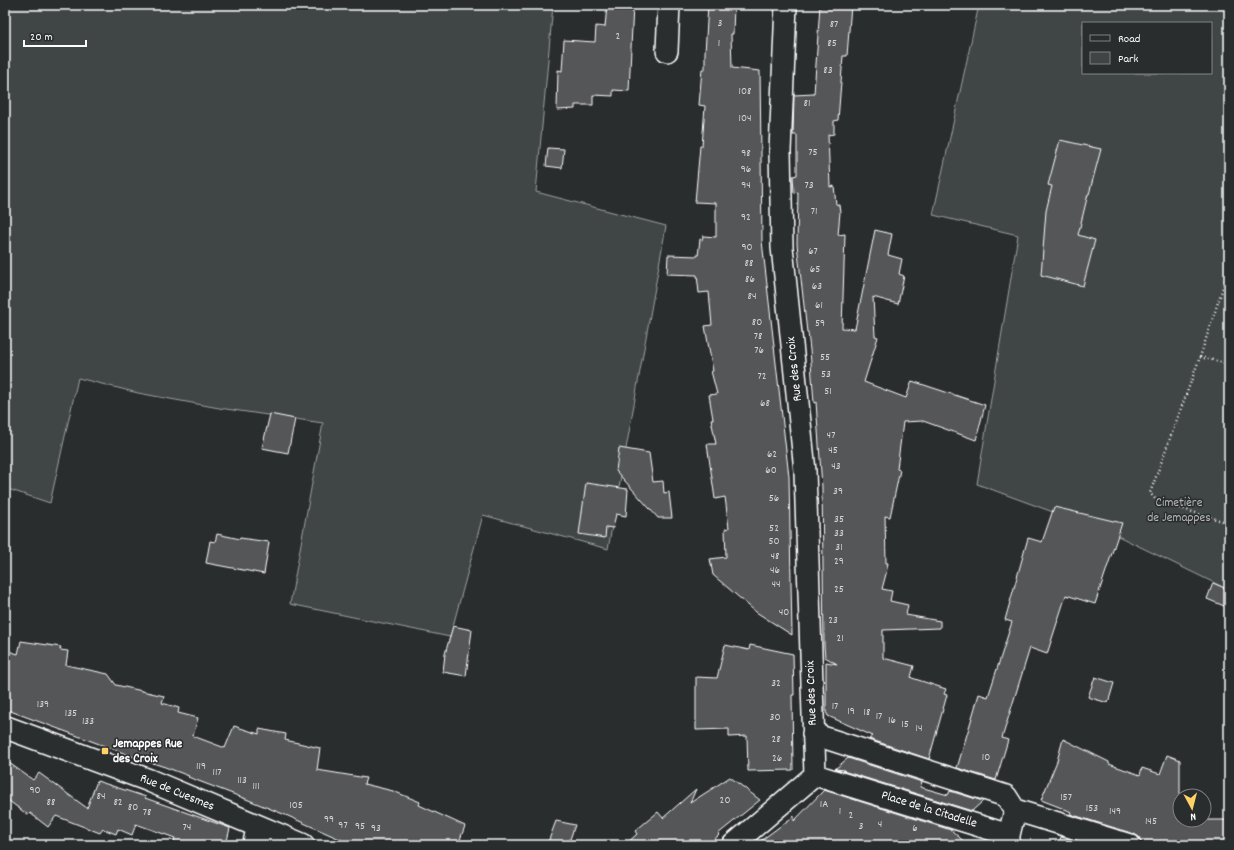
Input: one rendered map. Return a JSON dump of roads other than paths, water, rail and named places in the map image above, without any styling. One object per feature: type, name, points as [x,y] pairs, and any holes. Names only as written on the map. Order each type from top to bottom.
[{"type":"street","points":[[666,51],[669,5]]},
{"type":"street","name":"Rue des Croix","points":[[786,5],[780,151],[782,247],[805,471],[813,734]]},
{"type":"street","name":"Rue de Cuesmes","points":[[5,727],[148,780],[256,836],[303,845]]},
{"type":"street","points":[[733,845],[815,775],[813,734],[1006,796],[1015,810],[1130,845]]},
{"type":"street","name":"Place de la Citadelle","points":[[815,775],[1009,840],[1015,810]]},
{"type":"place","name":"Jemappes Rue des Croix","points":[[105,751]]},
{"type":"park label","name":"Cimetière de Jemappes","points":[[1179,510]]}]
